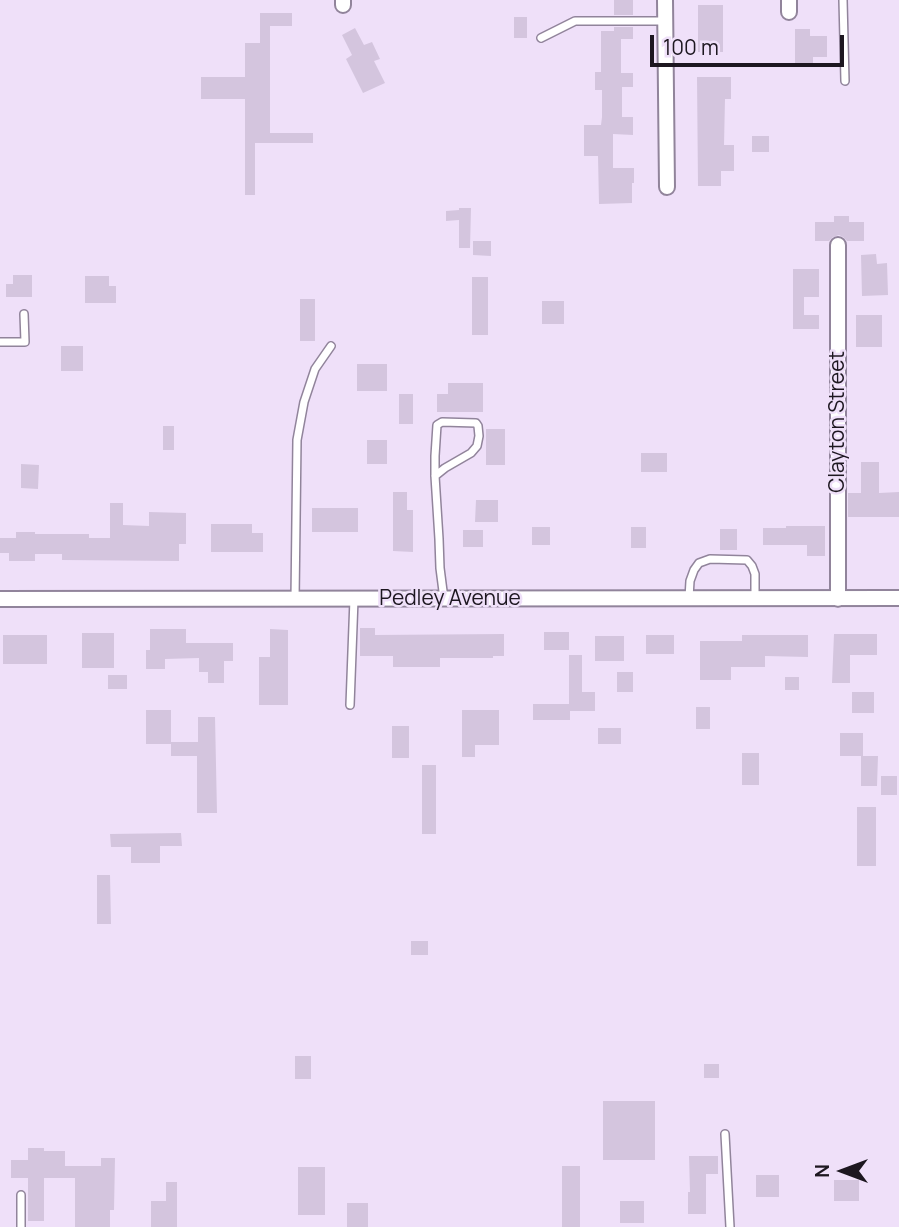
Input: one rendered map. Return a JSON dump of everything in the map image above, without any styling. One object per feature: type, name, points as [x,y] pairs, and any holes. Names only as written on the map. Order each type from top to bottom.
[{"type":"street","points":[[665,0],[667,187]]},
{"type":"street","name":"Clayton Street","points":[[838,245],[838,599]]},
{"type":"street","name":"Pedley Avenue","points":[[0,599],[899,598]]},
{"type":"lane","points":[[844,0],[845,81]]},
{"type":"lane","points":[[541,38],[575,20],[665,20]]},
{"type":"lane","points":[[0,342],[25,342],[24,314]]},
{"type":"lane","points":[[295,599],[297,440],[304,402],[315,369],[331,346]]},
{"type":"lane","points":[[435,476],[471,453],[477,446],[480,436],[476,424],[442,422],[437,425],[435,435],[435,476],[440,568],[444,599]]},
{"type":"lane","points":[[689,599],[694,570],[699,563],[710,559],[747,560],[755,574],[755,599]]},
{"type":"lane","points":[[349,705],[354,599]]},
{"type":"lane","points":[[725,1134],[730,1227]]},
{"type":"lane","points":[[21,1195],[21,1227]]},
{"type":"building","points":[[614,0],[633,0],[633,15],[614,15]]},
{"type":"building","points":[[698,5],[723,5],[723,52],[698,52]]},
{"type":"building","points":[[260,13],[292,13],[292,26],[270,26],[270,133],[313,133],[313,143],[255,143],[255,195],[245,195],[245,99],[201,99],[201,77],[245,77],[245,43],[260,43]]},
{"type":"building","points":[[514,17],[527,17],[527,38],[514,38]]},
{"type":"building","points":[[614,27],[633,27],[633,39],[621,39],[621,73],[633,73],[633,87],[622,87],[622,117],[633,117],[633,135],[613,134],[613,168],[634,168],[634,183],[632,203],[599,204],[598,156],[584,156],[584,125],[601,125],[602,90],[595,90],[595,72],[601,72],[601,31],[614,31]]},
{"type":"building","points":[[355,28],[364,45],[372,42],[380,59],[374,61],[385,83],[363,93],[346,59],[352,55],[342,35]]},
{"type":"building","points":[[795,29],[810,29],[810,36],[827,36],[827,57],[813,57],[813,64],[795,64]]},
{"type":"building","points":[[697,77],[731,77],[731,99],[725,99],[724,145],[734,145],[734,171],[721,171],[721,186],[698,186]]},
{"type":"building","points":[[752,136],[769,136],[769,152],[752,152]]},
{"type":"building","points":[[471,208],[470,248],[459,248],[459,220],[446,221],[446,211]]},
{"type":"building","points":[[834,216],[849,216],[849,222],[864,222],[864,241],[847,241],[839,235],[829,241],[815,241],[815,222],[834,222]]},
{"type":"building","points":[[473,241],[491,241],[491,256],[473,255]]},
{"type":"building","points":[[876,254],[877,264],[887,263],[888,295],[862,296],[861,255]]},
{"type":"building","points":[[793,269],[819,269],[819,297],[804,297],[804,315],[819,315],[819,329],[793,329]]},
{"type":"building","points":[[13,275],[32,275],[32,297],[6,297],[6,284],[13,284]]},
{"type":"building","points":[[85,276],[109,276],[109,286],[116,286],[116,303],[85,303]]},
{"type":"building","points":[[472,277],[488,277],[488,335],[472,335]]},
{"type":"building","points":[[300,299],[315,299],[315,341],[300,341]]},
{"type":"building","points":[[542,301],[564,301],[564,324],[542,324]]},
{"type":"building","points":[[856,315],[882,315],[882,347],[856,347]]},
{"type":"building","points":[[61,346],[83,346],[83,371],[61,371]]},
{"type":"building","points":[[357,364],[387,364],[387,391],[357,391]]},
{"type":"building","points":[[448,383],[483,383],[483,412],[437,412],[437,394],[448,394]]},
{"type":"building","points":[[399,394],[413,394],[413,424],[399,424]]},
{"type":"building","points":[[163,426],[174,426],[174,450],[163,450]]},
{"type":"building","points":[[486,429],[505,429],[505,465],[486,465]]},
{"type":"building","points":[[367,440],[387,440],[387,464],[367,464]]},
{"type":"building","points":[[641,453],[667,453],[667,472],[641,472]]},
{"type":"building","points":[[861,462],[879,462],[879,493],[899,492],[899,517],[848,517],[848,493],[861,493]]},
{"type":"building","points":[[21,464],[39,465],[38,489],[21,488]]},
{"type":"building","points":[[393,492],[407,492],[407,510],[413,510],[413,552],[393,551]]},
{"type":"building","points":[[476,500],[498,500],[498,522],[475,522]]},
{"type":"building","points":[[110,503],[123,503],[123,525],[149,526],[149,512],[186,513],[186,544],[179,544],[179,561],[62,560],[62,554],[35,554],[35,561],[9,561],[9,553],[0,553],[0,538],[16,538],[16,532],[89,534],[89,538],[110,538]]},
{"type":"building","points":[[312,508],[358,508],[358,532],[312,532]]},
{"type":"building","points":[[211,524],[252,524],[252,533],[263,533],[263,552],[211,552]]},
{"type":"building","points":[[825,526],[825,556],[807,556],[807,545],[763,545],[763,528]]},
{"type":"building","points":[[532,527],[550,527],[550,545],[532,545]]},
{"type":"building","points":[[631,527],[646,527],[646,548],[631,548]]},
{"type":"building","points":[[720,529],[737,529],[737,550],[720,550]]},
{"type":"building","points":[[463,530],[483,530],[483,547],[463,547]]},
{"type":"building","points":[[360,628],[375,628],[375,635],[504,634],[504,656],[440,658],[440,667],[393,667],[393,656],[360,656]]},
{"type":"building","points":[[150,629],[186,629],[186,643],[233,643],[233,661],[224,661],[224,683],[208,683],[208,672],[199,672],[199,658],[165,659],[165,669],[146,669]]},
{"type":"building","points":[[270,629],[288,630],[288,705],[259,705],[259,657],[270,657]]},
{"type":"building","points":[[544,632],[569,632],[569,650],[544,650]]},
{"type":"building","points":[[82,633],[114,633],[114,668],[82,668]]},
{"type":"building","points":[[834,634],[877,634],[877,655],[850,655],[850,683],[832,683]]},
{"type":"building","points":[[3,635],[47,635],[47,664],[3,664]]},
{"type":"building","points":[[646,635],[674,635],[674,654],[646,654]]},
{"type":"building","points":[[742,635],[808,635],[808,657],[765,656],[765,667],[731,667],[731,680],[700,680],[700,641],[742,641]]},
{"type":"building","points":[[595,636],[624,636],[624,661],[595,661]]},
{"type":"building","points":[[569,655],[582,655],[582,692],[595,692],[595,711],[570,711],[570,720],[533,720],[533,704],[569,704]]},
{"type":"building","points":[[617,672],[633,672],[633,692],[617,692]]},
{"type":"building","points":[[108,675],[127,675],[127,689],[108,689]]},
{"type":"building","points":[[785,677],[799,677],[799,690],[785,690]]},
{"type":"building","points":[[852,692],[874,692],[874,713],[852,713]]},
{"type":"building","points":[[696,707],[710,707],[710,729],[696,729]]},
{"type":"building","points":[[146,710],[171,710],[171,742],[198,742],[198,717],[215,717],[217,813],[197,813],[197,756],[171,756],[171,744],[146,744]]},
{"type":"building","points":[[462,710],[499,710],[499,745],[475,745],[475,757],[462,757]]},
{"type":"building","points":[[392,726],[409,726],[409,758],[392,758]]},
{"type":"building","points":[[598,728],[621,728],[621,744],[598,744]]},
{"type":"building","points":[[840,733],[863,733],[863,756],[878,756],[877,786],[861,786],[861,756],[840,756]]},
{"type":"building","points":[[742,753],[759,753],[759,785],[742,785]]},
{"type":"building","points":[[422,765],[436,765],[436,834],[422,834]]},
{"type":"building","points":[[881,776],[897,776],[897,795],[881,795]]},
{"type":"building","points":[[857,807],[876,807],[876,866],[857,866]]},
{"type":"building","points":[[181,833],[182,846],[160,846],[160,863],[131,863],[131,847],[111,847],[110,834]]},
{"type":"building","points":[[97,875],[110,875],[111,924],[97,924]]},
{"type":"building","points":[[411,941],[428,941],[428,955],[411,955]]},
{"type":"building","points":[[295,1056],[311,1056],[311,1079],[295,1079]]},
{"type":"building","points":[[704,1064],[719,1064],[719,1078],[704,1078]]},
{"type":"building","points":[[603,1101],[655,1101],[655,1160],[603,1160]]},
{"type":"building","points":[[28,1148],[65,1151],[65,1166],[101,1166],[101,1158],[115,1158],[114,1210],[110,1210],[110,1227],[75,1227],[75,1178],[44,1178],[44,1221],[28,1221],[28,1178],[11,1178],[11,1160],[28,1160]]},
{"type":"building","points":[[689,1156],[718,1156],[718,1174],[706,1174],[706,1214],[688,1214]]},
{"type":"building","points":[[562,1166],[580,1166],[580,1227],[562,1227]]},
{"type":"building","points":[[298,1167],[325,1167],[325,1215],[298,1215]]},
{"type":"building","points":[[756,1175],[779,1175],[779,1197],[756,1197]]},
{"type":"building","points":[[834,1180],[859,1180],[859,1201],[834,1201]]},
{"type":"building","points":[[166,1182],[177,1182],[177,1227],[151,1227],[151,1201],[166,1201]]},
{"type":"building","points":[[620,1201],[644,1201],[644,1223],[620,1223]]},
{"type":"building","points":[[347,1203],[368,1203],[368,1227],[347,1227]]}]
